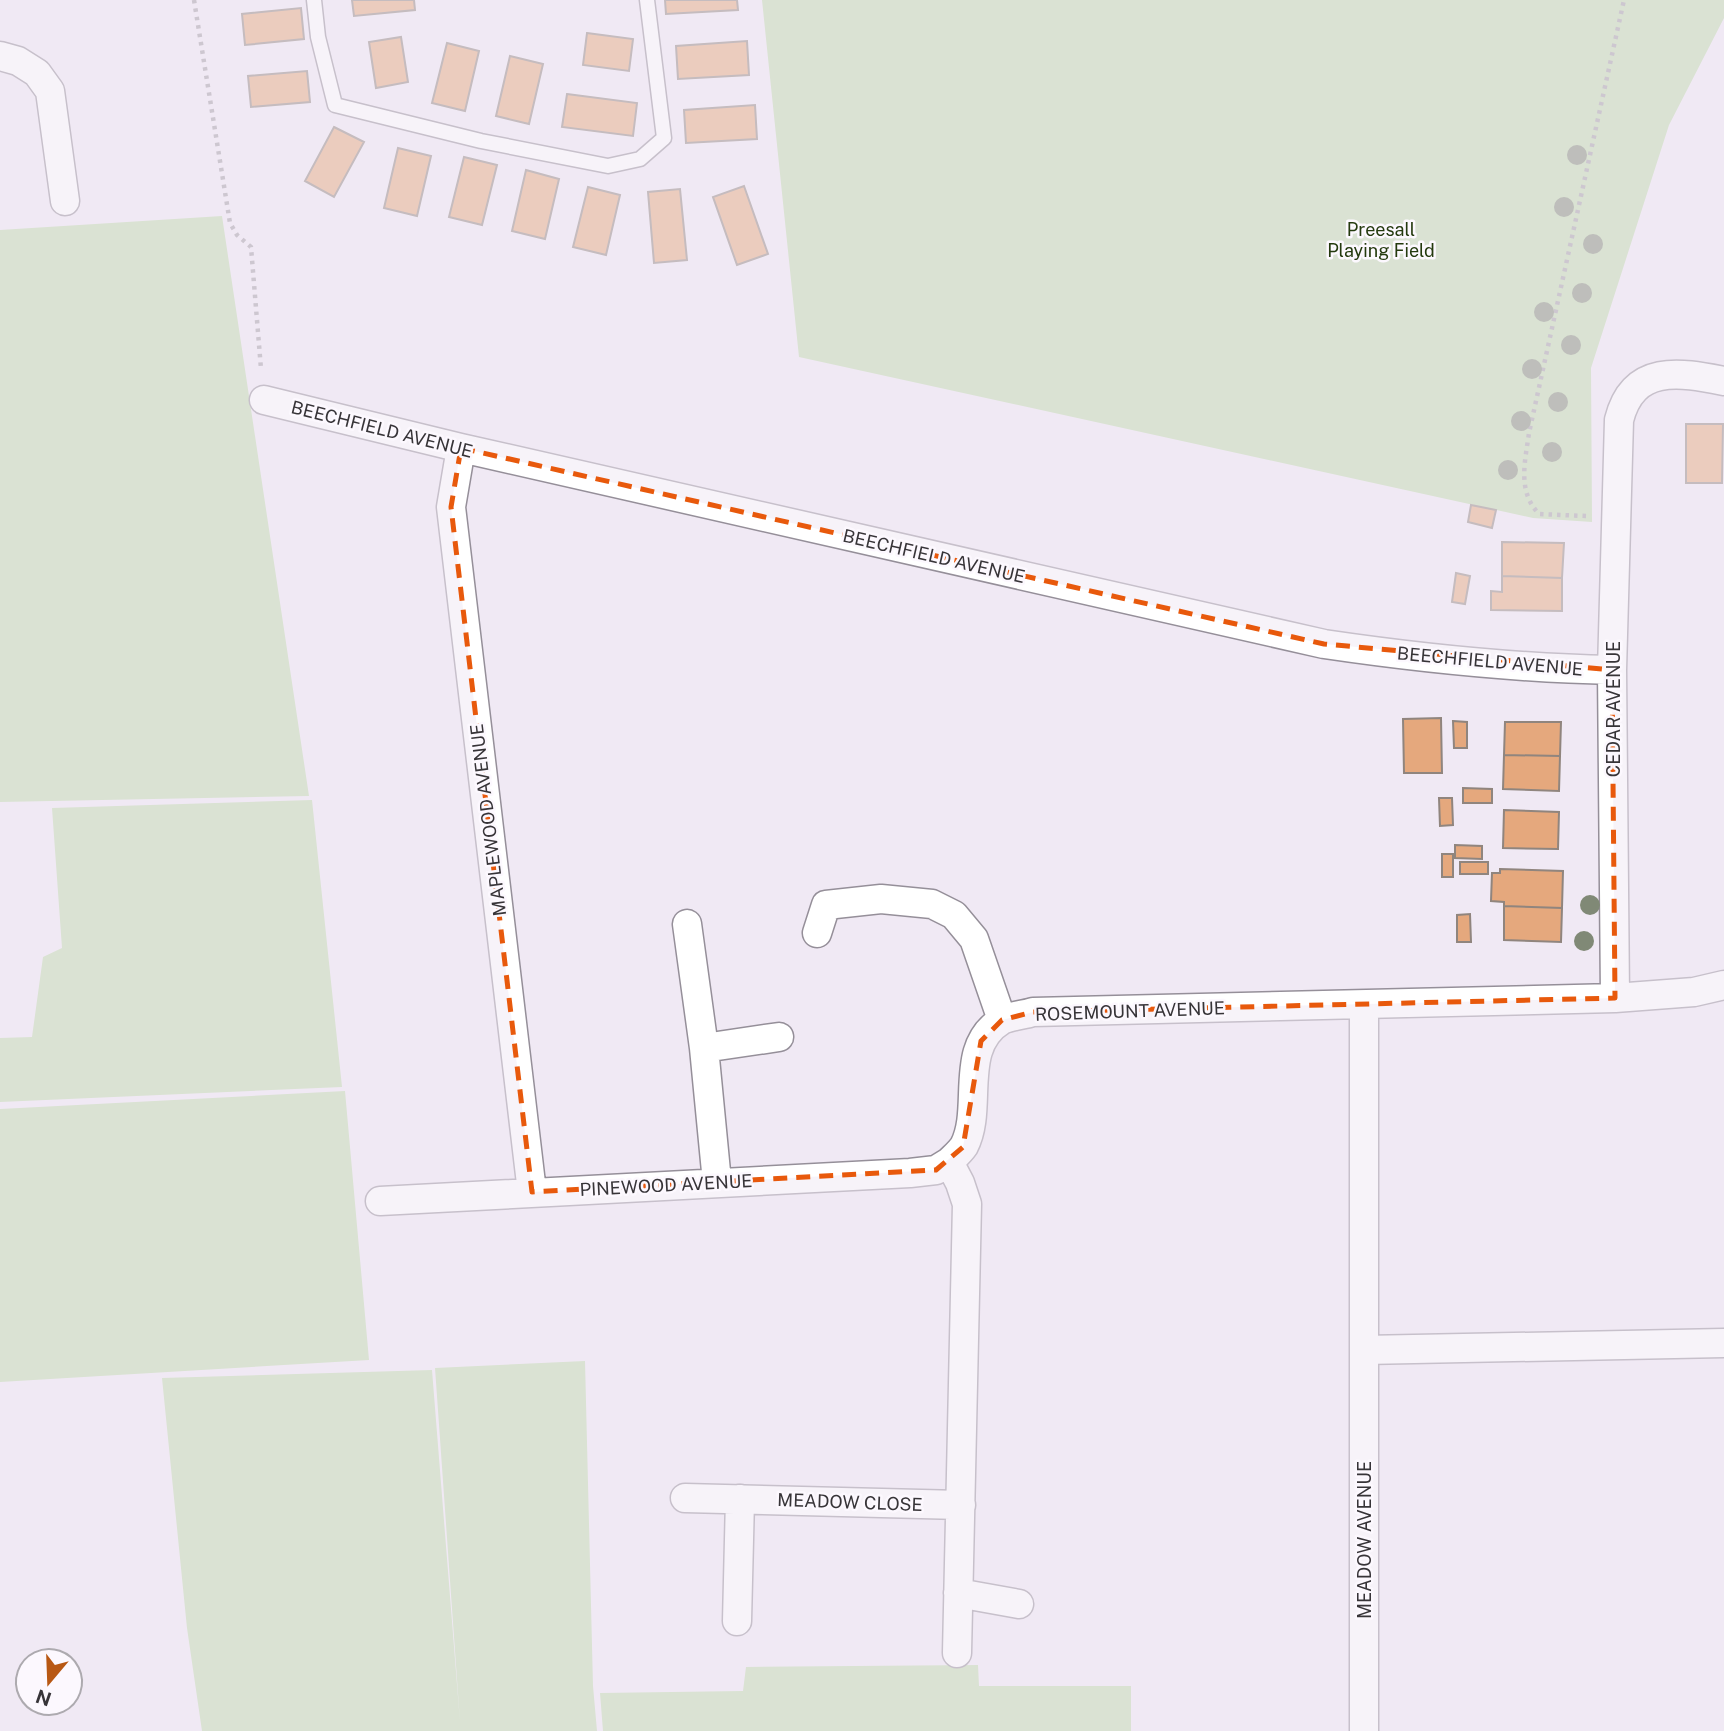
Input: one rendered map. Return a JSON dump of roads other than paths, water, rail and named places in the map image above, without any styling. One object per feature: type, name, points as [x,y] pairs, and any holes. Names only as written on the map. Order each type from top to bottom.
[{"type":"street","points":[[0,56],[18,61],[37,73],[50,91],[65,201]]},
{"type":"street","name":"CEDAR AVENUE","points":[[1615,998],[1612,670],[1619,420],[1622,405],[1636,387],[1656,377],[1682,373],[1724,381]]},
{"type":"street","name":"BEECHFIELD AVENUE","points":[[264,400],[461,449],[1324,644],[1386,653],[1559,669],[1612,670]]},
{"type":"street","name":"MAPLEWOOD AVENUE","points":[[461,449],[451,507],[532,1192]]},
{"type":"street","points":[[817,933],[827,905],[881,899],[932,904],[954,915],[974,939],[1002,1020],[981,1041],[974,1066],[970,1128],[963,1147],[949,1162],[967,1204],[957,1653]]},
{"type":"street","points":[[687,923],[704,1048],[717,1182]]},
{"type":"street","name":"ROSEMOUNT AVENUE","points":[[1002,1020],[1033,1012],[1615,998],[1695,992],[1724,985]]},
{"type":"street","name":"MEADOW AVENUE","points":[[1364,1005],[1364,1731]]},
{"type":"street","points":[[704,1048],[779,1037]]},
{"type":"street","name":"PINEWOOD AVENUE","points":[[380,1201],[910,1173],[936,1170],[949,1162]]},
{"type":"street","points":[[1364,1350],[1724,1343]]},
{"type":"street","name":"MEADOW CLOSE","points":[[685,1498],[961,1505]]},
{"type":"street","points":[[737,1621],[740,1499]]},
{"type":"street","points":[[958,1593],[1019,1604]]},
{"type":"lane","points":[[314,0],[318,37],[335,105],[481,141],[607,166],[640,159],[664,138],[647,0]]},
{"type":"park label","name":"Preesall Playing Field","points":[[1381,239]]}]
